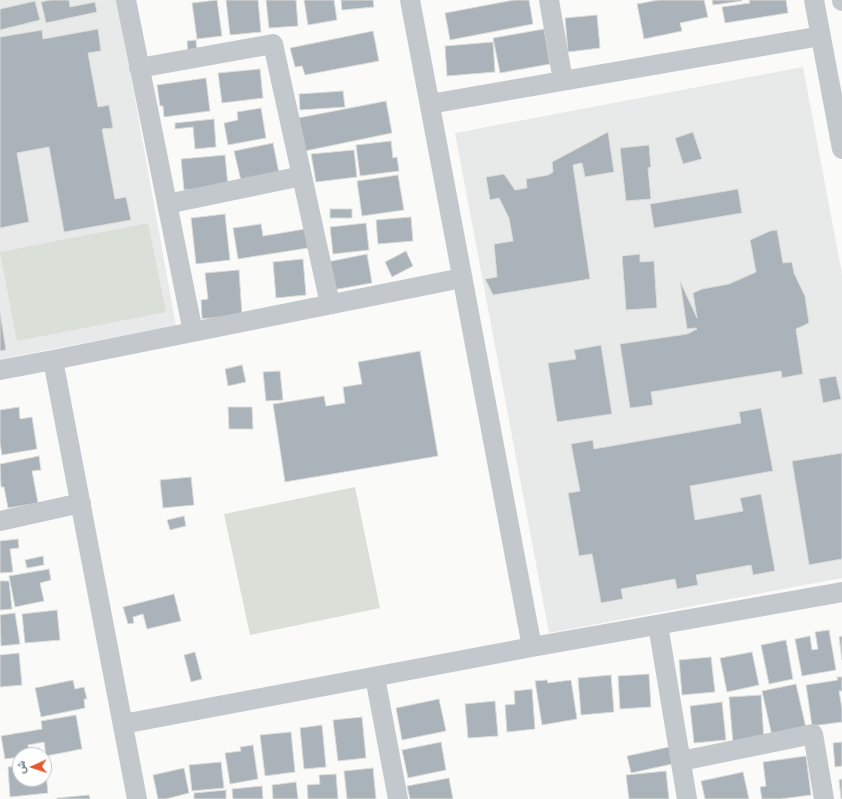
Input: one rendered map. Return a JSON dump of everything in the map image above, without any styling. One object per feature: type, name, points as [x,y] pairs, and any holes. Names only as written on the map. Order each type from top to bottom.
[{"type":"street","points":[[126,0],[193,332]]},
{"type":"street","points":[[410,0],[532,647]]},
{"type":"street","points":[[549,0],[563,81]]},
{"type":"street","points":[[814,0],[842,149]]},
{"type":"street","points":[[430,104],[821,36]]},
{"type":"street","points":[[139,68],[273,44],[330,304]]},
{"type":"street","points":[[167,204],[302,176]]},
{"type":"street","points":[[0,370],[462,278]]},
{"type":"street","points":[[53,360],[137,799]]},
{"type":"street","points":[[0,521],[80,503]]},
{"type":"street","points":[[123,724],[532,647],[842,592]]},
{"type":"street","points":[[658,624],[687,799]]},
{"type":"street","points":[[375,676],[398,799]]},
{"type":"street","points":[[681,761],[813,734],[824,799]]},
{"type":"shaded area","points":[[0,0],[117,0],[176,326],[0,359]]},
{"type":"shaded area","points":[[803,67],[842,274],[842,578],[549,633],[455,133]]},
{"type":"shaded area","points":[[148,223],[166,312],[17,341],[0,252]]},
{"type":"shaded area","points":[[355,487],[380,608],[250,635],[224,514]]},
{"type":"building","points":[[50,0],[69,0],[70,7],[95,2],[97,12],[46,23],[41,2]]},
{"type":"building","points":[[217,0],[222,36],[197,39],[192,3]]},
{"type":"building","points":[[226,0],[258,0],[261,32],[230,35]]},
{"type":"building","points":[[266,0],[296,0],[298,26],[269,28]]},
{"type":"building","points":[[304,0],[334,0],[337,20],[308,25]]},
{"type":"building","points":[[341,0],[373,0],[374,7],[342,10]]},
{"type":"building","points":[[514,0],[529,0],[533,24],[450,40],[445,13]]},
{"type":"building","points":[[658,0],[704,0],[708,17],[680,23],[682,31],[644,39],[637,4]]},
{"type":"building","points":[[712,0],[742,0],[742,1],[713,5]]},
{"type":"building","points":[[749,0],[786,0],[788,13],[725,23],[722,7],[750,3]]},
{"type":"building","points":[[35,1],[40,20],[0,30],[0,9]]},
{"type":"building","points":[[597,15],[600,48],[568,52],[565,18]]},
{"type":"building","points":[[98,29],[101,51],[88,53],[98,107],[109,105],[113,128],[102,129],[115,199],[126,197],[131,220],[64,232],[49,147],[17,153],[29,222],[0,228],[0,37],[42,30],[43,39]]},
{"type":"building","points":[[544,29],[550,64],[500,73],[493,38]]},
{"type":"building","points":[[373,31],[379,61],[305,75],[302,66],[295,67],[290,48]]},
{"type":"building","points":[[196,40],[197,51],[188,52],[187,41]]},
{"type":"building","points":[[493,42],[495,72],[447,76],[445,46]]},
{"type":"building","points":[[260,69],[263,98],[222,103],[218,73]]},
{"type":"building","points":[[206,78],[210,111],[164,117],[163,106],[160,106],[157,85]]},
{"type":"building","points":[[343,91],[345,107],[300,110],[299,94]]},
{"type":"building","points":[[386,101],[392,133],[305,151],[298,118]]},
{"type":"building","points":[[261,108],[266,138],[228,145],[224,123],[238,120],[237,112]]},
{"type":"building","points":[[214,119],[216,147],[195,149],[193,127],[175,129],[175,123]]},
{"type":"building","points":[[608,132],[614,172],[585,177],[582,163],[573,165],[590,279],[493,295],[485,279],[497,277],[494,244],[513,241],[509,218],[499,198],[490,200],[486,177],[504,174],[515,190],[527,188],[526,179],[548,175],[553,172],[552,162]]},
{"type":"building","points":[[693,132],[702,159],[683,164],[675,138]]},
{"type":"building","points":[[391,141],[393,158],[397,157],[399,171],[360,176],[356,145]]},
{"type":"building","points":[[273,143],[279,173],[241,181],[234,151]]},
{"type":"building","points":[[649,145],[651,167],[648,168],[651,199],[626,201],[620,148]]},
{"type":"building","points":[[354,150],[357,177],[316,182],[311,154]]},
{"type":"building","points":[[225,155],[228,186],[184,190],[181,159]]},
{"type":"building","points":[[398,175],[404,210],[362,216],[357,181]]},
{"type":"building","points":[[738,189],[742,213],[654,228],[650,204]]},
{"type":"building","points":[[330,209],[352,209],[352,218],[330,218]]},
{"type":"building","points":[[225,214],[230,260],[196,264],[191,218]]},
{"type":"building","points":[[411,217],[413,241],[378,244],[376,220]]},
{"type":"building","points":[[366,223],[369,250],[333,254],[330,227]]},
{"type":"building","points":[[261,224],[263,236],[305,229],[308,248],[238,259],[233,228]]},
{"type":"building","points":[[777,230],[783,263],[792,262],[794,273],[805,296],[809,323],[796,329],[803,374],[782,378],[781,371],[651,392],[653,405],[630,408],[620,344],[687,334],[697,329],[687,329],[680,281],[697,318],[693,293],[702,289],[729,284],[756,272],[750,240],[770,231]]},
{"type":"building","points":[[406,251],[413,266],[392,277],[385,262]]},
{"type":"building","points":[[367,254],[372,283],[327,291],[322,263]]},
{"type":"building","points":[[640,254],[640,262],[654,261],[657,308],[626,310],[622,256]]},
{"type":"building","points":[[303,259],[306,295],[276,298],[273,262]]},
{"type":"building","points":[[239,270],[242,315],[202,319],[201,300],[208,299],[205,273]]},
{"type":"building","points":[[0,311],[6,350],[0,351]]},
{"type":"building","points":[[601,345],[612,414],[557,422],[548,363],[576,359],[574,350]]},
{"type":"building","points":[[420,351],[438,456],[285,482],[273,404],[324,396],[326,406],[345,403],[343,387],[362,384],[358,362]]},
{"type":"building","points":[[242,365],[246,382],[228,386],[225,369]]},
{"type":"building","points":[[280,371],[283,400],[266,401],[263,372]]},
{"type":"building","points":[[836,376],[841,399],[823,403],[819,379]]},
{"type":"building","points":[[19,407],[20,419],[32,417],[37,449],[2,455],[0,443],[0,410]]},
{"type":"building","points":[[228,407],[252,407],[253,429],[229,429]]},
{"type":"building","points":[[761,408],[773,471],[690,486],[695,520],[743,511],[740,498],[761,494],[775,571],[753,575],[751,565],[696,575],[698,585],[677,589],[675,579],[621,589],[623,599],[601,603],[592,554],[579,556],[568,493],[580,491],[571,444],[593,440],[594,449],[741,423],[739,412]]},
{"type":"building","points":[[842,453],[842,559],[809,565],[792,461]]},
{"type":"building","points":[[39,456],[41,470],[32,471],[38,503],[8,508],[4,487],[1,487],[0,464]]},
{"type":"building","points":[[191,477],[194,505],[163,508],[160,480]]},
{"type":"building","points":[[184,516],[186,526],[170,530],[167,520]]},
{"type":"building","points":[[18,539],[19,548],[10,549],[13,572],[0,573],[0,541]]},
{"type":"building","points":[[43,556],[44,565],[27,568],[25,560]]},
{"type":"building","points":[[49,569],[51,580],[40,583],[44,601],[15,607],[9,576]]},
{"type":"building","points":[[0,581],[9,581],[12,609],[0,610]]},
{"type":"building","points":[[174,594],[181,621],[147,629],[143,614],[133,617],[134,623],[128,624],[123,607]]},
{"type":"building","points":[[57,610],[60,640],[25,643],[22,614]]},
{"type":"building","points":[[15,613],[20,644],[1,646],[0,615]]},
{"type":"building","points":[[829,630],[836,670],[802,676],[795,639],[810,636],[812,650],[818,649],[815,632]]},
{"type":"building","points":[[842,636],[842,660],[839,637]]},
{"type":"building","points":[[786,640],[793,679],[769,684],[761,645]]},
{"type":"building","points":[[195,652],[202,679],[191,682],[184,655]]},
{"type":"building","points":[[752,652],[759,685],[727,692],[720,658]]},
{"type":"building","points":[[19,653],[22,685],[0,687],[0,655]]},
{"type":"building","points":[[711,657],[715,692],[682,695],[679,660]]},
{"type":"building","points":[[649,674],[651,707],[620,709],[618,676]]},
{"type":"building","points":[[611,675],[614,712],[581,715],[578,678]]},
{"type":"building","points":[[837,677],[842,677],[842,691],[839,691],[842,709],[842,722],[812,726],[806,685],[838,680]]},
{"type":"building","points":[[73,680],[75,689],[84,687],[87,699],[84,699],[85,708],[41,717],[35,688]]},
{"type":"building","points":[[547,680],[548,683],[571,680],[577,719],[542,725],[535,681]]},
{"type":"building","points":[[796,684],[806,728],[772,736],[762,691]]},
{"type":"building","points":[[532,689],[535,729],[507,732],[505,705],[515,704],[514,691]]},
{"type":"building","points":[[761,695],[764,740],[733,743],[729,697]]},
{"type":"building","points":[[439,699],[446,731],[402,740],[396,708]]},
{"type":"building","points":[[495,701],[498,736],[468,738],[465,704]]},
{"type":"building","points":[[722,702],[726,740],[694,743],[690,706]]},
{"type":"building","points":[[76,715],[82,749],[52,755],[52,747],[45,747],[44,742],[28,745],[28,747],[12,747],[12,758],[5,759],[1,736],[42,729],[41,721]]},
{"type":"building","points":[[362,717],[366,758],[338,761],[333,720]]},
{"type":"building","points":[[322,725],[326,767],[304,769],[300,728]]},
{"type":"building","points":[[291,732],[295,772],[265,776],[260,735]]},
{"type":"building","points":[[441,742],[446,770],[408,778],[402,750]]},
{"type":"building","points":[[842,742],[842,766],[835,767],[833,743]]},
{"type":"building","points":[[253,745],[258,779],[230,784],[225,753],[241,751],[240,747]]},
{"type":"building","points":[[669,747],[672,764],[631,773],[627,756]]},
{"type":"building","points":[[806,756],[811,795],[780,799],[762,799],[760,787],[766,786],[763,762]]},
{"type":"building","points":[[221,762],[224,788],[192,791],[189,765]]},
{"type":"building","points":[[8,767],[12,767],[12,787],[47,787],[48,793],[10,797]]},
{"type":"building","points":[[184,768],[189,793],[166,799],[158,799],[153,775]]},
{"type":"building","points":[[373,768],[376,799],[347,799],[344,771]]},
{"type":"building","points":[[666,771],[669,799],[629,799],[626,775]]},
{"type":"building","points":[[743,772],[749,799],[705,799],[701,781]]},
{"type":"building","points":[[336,774],[338,799],[308,799],[307,785],[320,784],[319,775]]},
{"type":"building","points":[[449,778],[453,799],[410,799],[407,786]]},
{"type":"building","points":[[842,779],[842,799],[841,799],[839,780]]},
{"type":"building","points":[[296,782],[298,799],[273,799],[272,785]]},
{"type":"building","points":[[262,786],[263,799],[233,799],[232,789]]},
{"type":"building","points":[[226,790],[226,799],[194,799],[194,793]]},
{"type":"building","points":[[89,795],[90,799],[57,799],[57,798]]}]
